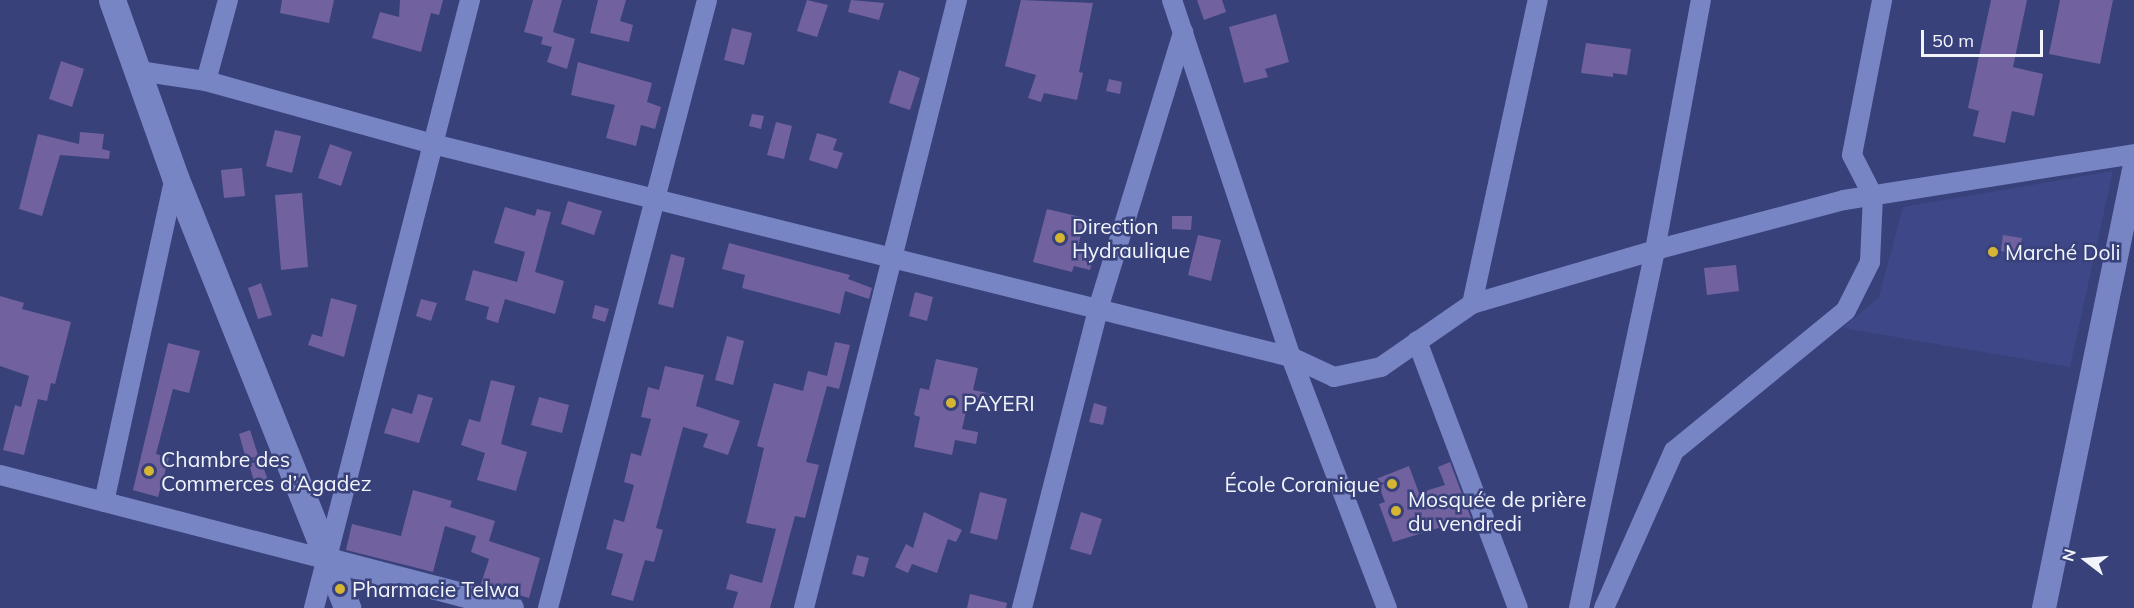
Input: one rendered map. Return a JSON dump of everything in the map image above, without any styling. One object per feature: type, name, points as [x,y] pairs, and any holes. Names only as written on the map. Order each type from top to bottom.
[{"type":"main road","points":[[112,0],[175,177],[347,608]]},
{"type":"street","points":[[206,81],[228,0]]},
{"type":"street","points":[[314,608],[470,0]]},
{"type":"street","points":[[548,608],[707,0]]},
{"type":"street","points":[[804,608],[957,0]]},
{"type":"street","points":[[1172,0],[1291,357],[1387,608]]},
{"type":"street","points":[[1472,304],[1538,0]]},
{"type":"street","points":[[1579,608],[1655,250],[1701,0]]},
{"type":"street","points":[[1604,608],[1674,451],[1846,310],[1870,262],[1873,196],[1852,155],[1882,0]]},
{"type":"street","points":[[1022,608],[1098,309],[1183,32]]},
{"type":"street","points":[[138,71],[206,81],[433,144],[1291,357],[1334,377],[1380,367],[1472,304],[1655,250],[1844,200],[2134,154]]},
{"type":"street","points":[[2044,608],[2134,168]]},
{"type":"street","points":[[104,502],[175,177]]},
{"type":"street","points":[[1417,341],[1518,608]]},
{"type":"street","points":[[0,475],[512,608]]},
{"type":"shaded area","name":"Marché Doli","points":[[2113,171],[2070,367],[1843,328],[1879,297],[1903,207]]},
{"type":"building","points":[[282,0],[334,0],[329,23],[280,13]]},
{"type":"building","points":[[400,0],[443,0],[439,15],[431,13],[421,52],[372,38],[380,12],[399,17]]},
{"type":"building","points":[[533,0],[562,0],[553,32],[575,39],[567,69],[547,62],[552,47],[541,44],[543,37],[524,32]]},
{"type":"building","points":[[598,0],[626,0],[620,21],[633,25],[629,42],[590,33]]},
{"type":"building","points":[[807,0],[828,5],[817,37],[797,31]]},
{"type":"building","points":[[851,0],[884,3],[879,20],[848,12]]},
{"type":"building","points":[[1021,0],[1093,3],[1079,72],[1083,73],[1077,100],[1044,93],[1041,102],[1028,98],[1036,75],[1005,66]]},
{"type":"building","points":[[1197,0],[1222,0],[1226,12],[1204,20]]},
{"type":"building","points":[[1991,0],[2027,0],[2013,67],[2043,74],[2034,116],[2012,111],[2005,143],[1973,136],[1979,111],[1968,108]]},
{"type":"building","points":[[2060,0],[2113,0],[2100,64],[2049,54]]},
{"type":"building","points":[[1276,14],[1289,62],[1265,69],[1268,77],[1244,83],[1229,27]]},
{"type":"building","points":[[732,28],[752,33],[744,65],[724,60]]},
{"type":"building","points":[[1586,43],[1631,49],[1627,75],[1613,73],[1613,77],[1581,73]]},
{"type":"building","points":[[61,61],[84,69],[72,107],[49,99]]},
{"type":"building","points":[[578,62],[652,83],[647,102],[661,107],[655,129],[641,125],[636,146],[606,138],[615,105],[571,95]]},
{"type":"building","points":[[899,70],[920,78],[910,110],[889,103]]},
{"type":"building","points":[[1109,79],[1122,82],[1120,94],[1106,91]]},
{"type":"building","points":[[752,114],[764,116],[761,129],[749,126]]},
{"type":"building","points":[[776,122],[792,126],[784,159],[767,155]]},
{"type":"building","points":[[275,130],[301,136],[292,173],[266,166]]},
{"type":"building","points":[[80,132],[104,134],[102,149],[110,151],[109,159],[60,155],[42,216],[19,209],[38,134],[79,144]]},
{"type":"building","points":[[817,133],[837,139],[833,150],[843,153],[837,169],[809,160]]},
{"type":"building","points":[[330,144],[352,152],[341,186],[318,178]]},
{"type":"building","points":[[242,168],[245,196],[224,198],[221,170]]},
{"type":"building","points":[[302,193],[308,267],[281,270],[275,195]]},
{"type":"building","points":[[568,201],[602,211],[594,235],[561,224]]},
{"type":"building","points":[[505,207],[535,216],[537,209],[551,212],[535,272],[564,281],[555,314],[505,299],[498,323],[486,319],[489,307],[465,300],[473,270],[517,282],[525,252],[494,243]]},
{"type":"building","points":[[1047,209],[1085,218],[1077,251],[1094,255],[1090,270],[1074,266],[1072,272],[1033,262]]},
{"type":"building","points":[[1172,216],[1192,216],[1191,230],[1172,229]]},
{"type":"building","points":[[1198,235],[1221,240],[1211,281],[1188,275]]},
{"type":"building","points":[[2003,235],[2022,238],[2019,254],[2001,251]]},
{"type":"building","points":[[729,243],[850,275],[848,279],[872,288],[869,299],[845,291],[840,314],[742,288],[745,275],[722,269]]},
{"type":"building","points":[[671,254],[685,258],[673,308],[658,304]]},
{"type":"building","points":[[1736,265],[1739,291],[1707,295],[1704,268]]},
{"type":"building","points":[[261,283],[272,315],[258,319],[248,288]]},
{"type":"building","points":[[915,292],[933,297],[927,321],[909,316]]},
{"type":"building","points":[[0,296],[24,303],[22,309],[71,322],[55,384],[51,383],[47,401],[38,399],[24,455],[3,450],[15,405],[21,407],[29,376],[0,366]]},
{"type":"building","points":[[331,298],[357,305],[344,357],[308,345],[312,334],[322,337]]},
{"type":"building","points":[[421,299],[437,303],[431,321],[416,316]]},
{"type":"building","points":[[595,305],[609,309],[605,322],[592,318]]},
{"type":"building","points":[[727,336],[744,341],[733,385],[715,380]]},
{"type":"building","points":[[835,342],[850,345],[839,389],[827,386],[806,462],[819,465],[805,518],[795,516],[770,608],[733,608],[738,592],[726,589],[730,574],[762,583],[776,529],[746,523],[764,448],[757,446],[774,383],[803,391],[808,371],[827,376]]},
{"type":"building","points":[[168,343],[200,351],[189,393],[173,389],[156,454],[169,458],[158,497],[133,490]]},
{"type":"building","points":[[936,359],[978,368],[973,390],[992,394],[989,407],[968,403],[962,429],[978,432],[976,444],[955,440],[952,455],[914,447],[920,417],[914,415],[920,388],[929,390]]},
{"type":"building","points":[[665,366],[704,375],[696,406],[740,421],[728,455],[703,447],[708,434],[683,427],[656,528],[663,530],[654,562],[645,560],[633,601],[611,595],[623,554],[606,549],[614,519],[624,522],[634,485],[624,482],[631,453],[641,456],[651,419],[641,417],[648,387],[659,390]]},
{"type":"building","points":[[491,380],[515,386],[501,444],[527,452],[516,491],[477,480],[485,453],[461,445],[469,419],[480,422]]},
{"type":"building","points":[[418,394],[433,398],[419,443],[384,433],[392,408],[412,414]]},
{"type":"building","points":[[539,397],[569,405],[562,433],[531,425]]},
{"type":"building","points":[[1094,403],[1107,407],[1103,425],[1089,422]]},
{"type":"building","points":[[250,430],[259,458],[247,462],[239,434]]},
{"type":"building","points":[[261,460],[269,484],[256,488],[249,464]]},
{"type":"building","points":[[1450,462],[1471,518],[1393,542],[1379,504],[1385,502],[1376,479],[1409,466],[1419,493],[1445,485],[1438,467]]},
{"type":"building","points":[[413,490],[452,501],[450,507],[495,521],[489,541],[540,558],[529,598],[481,584],[489,559],[471,552],[476,536],[445,526],[433,572],[346,550],[352,524],[401,536]]},
{"type":"building","points":[[980,492],[1007,499],[997,540],[970,533]]},
{"type":"building","points":[[924,512],[962,530],[956,542],[948,539],[937,573],[912,564],[908,573],[895,567],[906,544],[913,548]]},
{"type":"building","points":[[1081,512],[1102,519],[1091,555],[1070,549]]},
{"type":"building","points":[[857,555],[869,558],[864,577],[852,574]]},
{"type":"building","points":[[970,594],[1007,603],[1006,608],[967,608]]},
{"type":"place","name":"Direction Hydraulique","points":[[1060,238]]},
{"type":"place","name":"Marché Doli","points":[[1993,252]]},
{"type":"place","name":"PAYERI","points":[[951,403]]},
{"type":"place","name":"Chambre des Commerces d’Agadez","points":[[149,471]]},
{"type":"place","name":"École Coranique","points":[[1392,484]]},
{"type":"place","name":"Mosquée de prière du vendredi","points":[[1396,511]]},
{"type":"place","name":"Pharmacie Telwa","points":[[340,589]]}]
